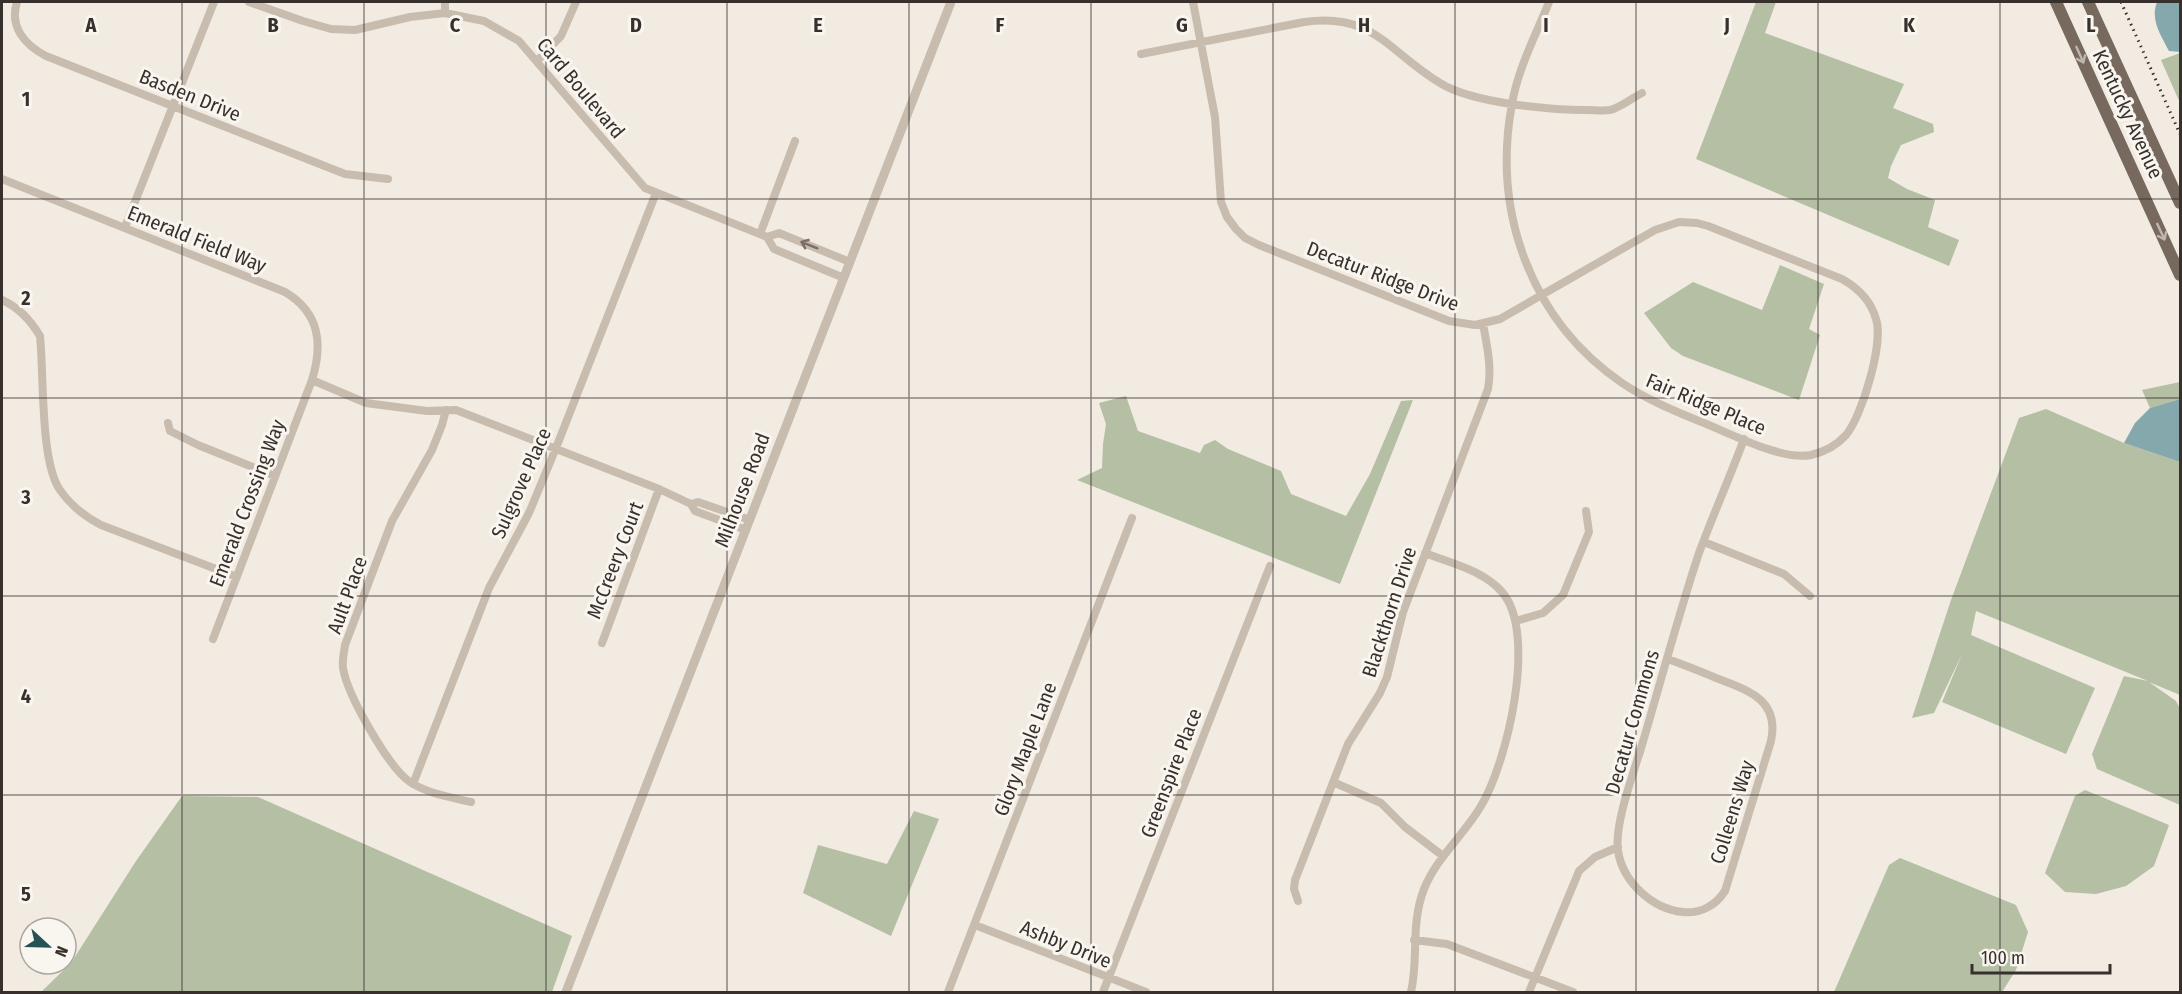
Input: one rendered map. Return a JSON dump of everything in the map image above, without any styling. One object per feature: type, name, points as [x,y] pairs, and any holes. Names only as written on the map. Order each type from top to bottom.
[{"type":"main road","name":"Kentucky Avenue","points":[[2056,2],[2181,275]]},
{"type":"main road","name":"Kentucky Avenue","points":[[2088,2],[2181,203]]},
{"type":"street","name":"Basden Drive","points":[[16,2],[15,16],[19,33],[35,50],[345,174],[388,179]]},
{"type":"street","points":[[125,227],[214,2]]},
{"type":"street","name":"Card Boulevard","points":[[249,2],[331,29],[355,30],[410,17],[445,13],[484,21],[519,41],[538,60],[645,188],[763,236],[774,249],[844,278]]},
{"type":"street","points":[[445,13],[446,2]]},
{"type":"street","points":[[538,60],[561,36],[576,2]]},
{"type":"street","name":"Milhouse Road","points":[[566,993],[951,2]]},
{"type":"street","name":"Decatur Ridge Drive","points":[[1193,2],[1215,117],[1221,202],[1227,217],[1238,232],[1258,245],[1449,321],[1466,325],[1483,324],[1500,319],[1662,226],[1678,222],[1708,226],[1848,282],[1864,296],[1872,307],[1878,327],[1877,351],[1854,423],[1843,439],[1826,450]]},
{"type":"street","name":"Fair Ridge Place","points":[[1549,2],[1517,83],[1506,144],[1507,195],[1519,245],[1541,295],[1569,335],[1596,363],[1614,377],[1660,405],[1744,439],[1791,455],[1809,455],[1826,450]]},
{"type":"street","points":[[1141,54],[1304,22],[1344,22],[1363,28],[1384,40],[1432,78],[1462,93],[1512,104],[1564,110],[1611,110],[1642,93]]},
{"type":"street","points":[[763,236],[795,141]]},
{"type":"street","name":"Emerald Field Way","points":[[2,179],[285,292],[297,299],[315,325],[318,338],[317,364],[312,380]]},
{"type":"street","name":"Sulgrove Place","points":[[413,784],[489,588],[529,513],[556,448],[656,193]]},
{"type":"street","name":"Card Boulevard","points":[[763,236],[779,233],[850,262]]},
{"type":"street","points":[[2,300],[12,305],[33,324],[40,336],[49,463],[59,489],[81,514],[101,525],[237,577]]},
{"type":"street","name":"Blackthorn Drive","points":[[1298,901],[1294,889],[1295,880],[1348,744],[1380,693],[1400,620],[1488,389],[1489,355],[1483,324]]},
{"type":"street","points":[[312,380],[366,403],[428,411],[456,410],[659,489],[691,504],[695,511],[746,530]]},
{"type":"street","name":"Emerald Crossing Way","points":[[213,639],[312,380]]},
{"type":"street","name":"Ault Place","points":[[413,784],[394,768],[373,734],[347,683],[342,666],[345,645],[392,521],[432,450],[446,410]]},
{"type":"street","points":[[168,423],[170,431],[198,446],[275,476]]},
{"type":"street","name":"Decatur Commons","points":[[1618,847],[1618,831],[1630,785],[1704,542],[1744,439]]},
{"type":"street","name":"McCreery Court","points":[[602,643],[659,489]]},
{"type":"street","points":[[691,504],[698,502],[750,519]]},
{"type":"street","points":[[1516,621],[1543,613],[1563,595],[1589,532],[1586,511]]},
{"type":"street","name":"Glory Maple Lane","points":[[948,993],[1132,518]]},
{"type":"street","points":[[1704,542],[1784,574],[1810,596]]},
{"type":"street","points":[[1411,993],[1414,978],[1416,917],[1424,891],[1443,856],[1467,829],[1491,787],[1511,721],[1518,662],[1516,621],[1509,601],[1492,582],[1481,575],[1425,553]]},
{"type":"street","name":"Greenspire Place","points":[[1103,993],[1270,566]]},
{"type":"street","name":"Colleens Way","points":[[1618,847],[1629,877],[1648,898],[1681,912],[1694,912],[1710,906],[1723,894],[1728,883],[1771,741],[1773,732],[1770,715],[1758,697],[1668,659]]},
{"type":"street","points":[[1333,782],[1378,801],[1389,809],[1405,827],[1443,856]]},
{"type":"street","points":[[413,784],[425,790],[471,802]]},
{"type":"street","points":[[1529,993],[1579,871],[1595,857],[1618,847]]},
{"type":"street","name":"Ashby Drive","points":[[975,925],[1146,993]]},
{"type":"street","points":[[1414,940],[1447,944],[1573,993]]},
{"type":"green space","points":[[1756,2],[1776,2],[1765,33],[1904,84],[1893,108],[1933,124],[1934,132],[1901,145],[1888,178],[1907,189],[1935,200],[1928,227],[1959,240],[1949,266],[1696,159]]},
{"type":"green space","points":[[2180,53],[2180,103],[2161,60]]},
{"type":"green space","points":[[1780,265],[1824,284],[1809,329],[1820,335],[1799,400],[1683,356],[1671,348],[1644,313],[1693,282],[1762,310]]},
{"type":"green space","points":[[2180,382],[2180,399],[2150,408],[2142,390]]},
{"type":"green space","points":[[1126,396],[1138,431],[1200,453],[1204,445],[1215,440],[1228,449],[1281,471],[1291,494],[1346,516],[1370,474],[1401,401],[1413,400],[1340,584],[1077,480],[1102,468],[1106,424],[1099,403]]},
{"type":"green space","points":[[2046,409],[2124,443],[2180,462],[2180,695],[2149,682],[2176,701],[2180,709],[2180,805],[2097,769],[2092,754],[2124,676],[2148,681],[1976,611],[1971,635],[2095,688],[2066,754],[1942,702],[1962,654],[1934,713],[1912,718],[1951,600],[2019,418]]},
{"type":"green space","points":[[2085,790],[2169,825],[2154,866],[2126,886],[2096,894],[2065,892],[2045,873],[2075,796]]},
{"type":"green space","points":[[182,796],[258,797],[572,936],[552,992],[41,992],[58,976],[78,976],[78,952],[136,861]]},
{"type":"green space","points":[[914,811],[939,819],[891,936],[803,893],[818,845],[887,864]]},
{"type":"green space","points":[[1900,858],[2016,905],[2028,932],[2016,970],[2002,992],[1834,992],[1889,865]]},
{"type":"water","points":[[2157,2],[2180,2],[2180,52],[2169,51],[2160,33],[2155,15]]},
{"type":"water","points":[[2180,399],[2180,462],[2124,443],[2135,423],[2150,408]]},
{"type":"railway","points":[[2121,2],[2180,134]]}]
